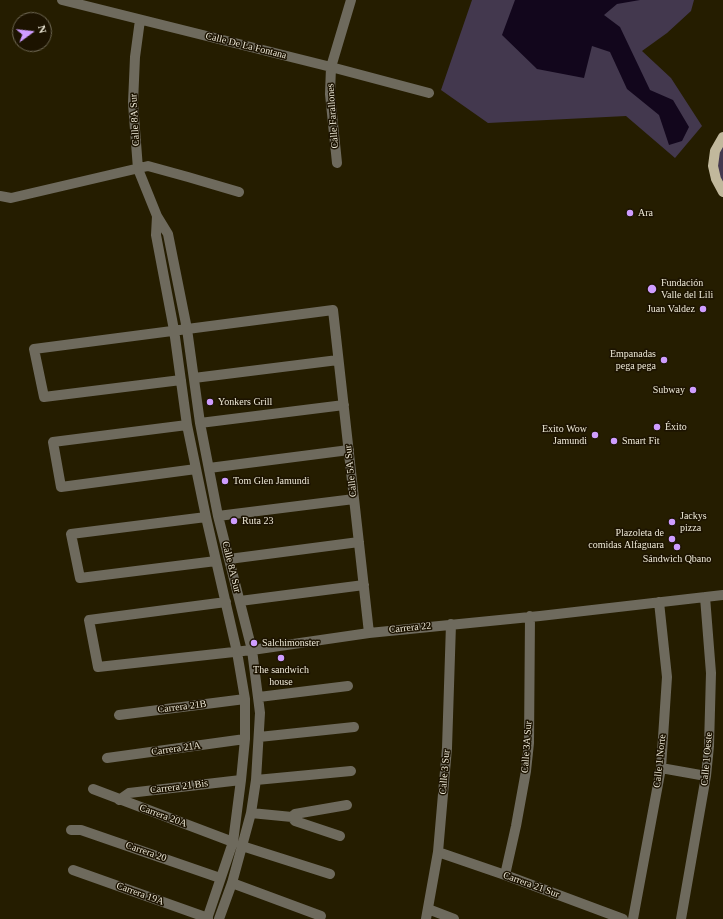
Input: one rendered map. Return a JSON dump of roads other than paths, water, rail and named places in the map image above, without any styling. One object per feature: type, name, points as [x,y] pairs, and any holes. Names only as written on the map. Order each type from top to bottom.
[{"type":"main road","points":[[723,137],[715,151],[713,166],[716,179],[723,192]]},
{"type":"street","name":"Calle De La Fontana","points":[[62,0],[429,93]]},
{"type":"street","name":"Calle Farallones","points":[[337,163],[330,94],[331,67],[351,0]]},
{"type":"street","name":"Calle 8A Sur","points":[[140,20],[135,57],[132,103],[138,169],[157,216],[168,234],[187,329],[200,423],[218,516],[252,650],[259,697],[259,737],[256,780],[251,813],[232,883],[219,919]]},
{"type":"street","points":[[0,196],[10,198],[148,166],[239,192]]},
{"type":"street","name":"Calle 8A Sur","points":[[157,216],[156,235],[174,330],[187,425],[206,517],[237,652],[245,699],[245,739],[233,842],[207,919]]},
{"type":"street","name":"Calle 5A Sur","points":[[187,329],[333,310],[369,633]]},
{"type":"street","points":[[181,380],[44,397],[34,348],[187,329]]},
{"type":"street","points":[[194,378],[338,360]]},
{"type":"street","points":[[200,423],[344,405]]},
{"type":"street","points":[[187,425],[53,442],[61,487],[196,469]]},
{"type":"street","points":[[209,468],[349,450]]},
{"type":"street","points":[[218,516],[354,499]]},
{"type":"street","points":[[206,517],[72,534],[80,578],[216,561]]},
{"type":"street","points":[[229,559],[359,542]]},
{"type":"street","points":[[240,601],[364,585]]},
{"type":"street","name":"Carrera 22","points":[[226,602],[89,620],[98,667],[237,652],[369,633],[723,595]]},
{"type":"street","name":"Calle 1 Oeste","points":[[681,919],[706,776],[711,674],[705,597]]},
{"type":"street","name":"Calle 1 Norte","points":[[633,919],[661,768],[667,677],[659,602]]},
{"type":"street","name":"Calle 3A Sur","points":[[505,875],[526,772],[529,743],[530,616]]},
{"type":"street","name":"Calle 3 Sur","points":[[427,914],[438,852],[447,748],[451,624]]},
{"type":"street","points":[[259,697],[348,686]]},
{"type":"street","name":"Carrera 21B","points":[[119,715],[245,699]]},
{"type":"street","points":[[259,737],[354,727]]},
{"type":"street","name":"Carrera 21A","points":[[107,758],[245,739]]},
{"type":"street","points":[[661,768],[706,776]]},
{"type":"street","points":[[256,780],[351,771]]},
{"type":"street","name":"Carrera 21 Bis","points":[[119,800],[129,793],[241,780]]},
{"type":"street","name":"Carrera 20A","points":[[93,789],[233,842]]},
{"type":"street","points":[[251,813],[292,817],[295,814],[347,805]]},
{"type":"street","points":[[292,817],[295,821],[340,836]]},
{"type":"street","name":"Carrera 20","points":[[71,830],[81,830],[220,878]]},
{"type":"street","points":[[242,846],[330,874]]},
{"type":"street","name":"Carrera 21 Sur","points":[[438,852],[623,919]]},
{"type":"street","name":"Carrera 19A","points":[[72,870],[207,919]]},
{"type":"street","points":[[232,883],[321,916]]},
{"type":"street","points":[[427,914],[454,919]]},
{"type":"place","name":"Ara","points":[[630,213]]},
{"type":"place","name":"Fundación Valle del Lili","points":[[652,289]]},
{"type":"place","name":"Juan Valdez","points":[[703,309]]},
{"type":"place","name":"Empanadas pega pega","points":[[664,360]]},
{"type":"place","name":"Subway","points":[[693,390]]},
{"type":"place","name":"Yonkers Grill","points":[[210,402]]},
{"type":"place","name":"Éxito","points":[[657,427]]},
{"type":"place","name":"Exito Wow Jamundi","points":[[595,435]]},
{"type":"place","name":"Smart Fit","points":[[614,441]]},
{"type":"place","name":"Tom Glen Jamundi","points":[[225,481]]},
{"type":"place","name":"Ruta 23","points":[[234,521]]},
{"type":"place","name":"Jackys pizza","points":[[672,522]]},
{"type":"place","name":"Plazoleta de comidas Alfaguara","points":[[672,539]]},
{"type":"place","name":"Sándwich Qbano","points":[[677,547]]},
{"type":"place","name":"Salchimonster","points":[[254,643]]},
{"type":"place","name":"The sandwich house","points":[[281,658]]}]
